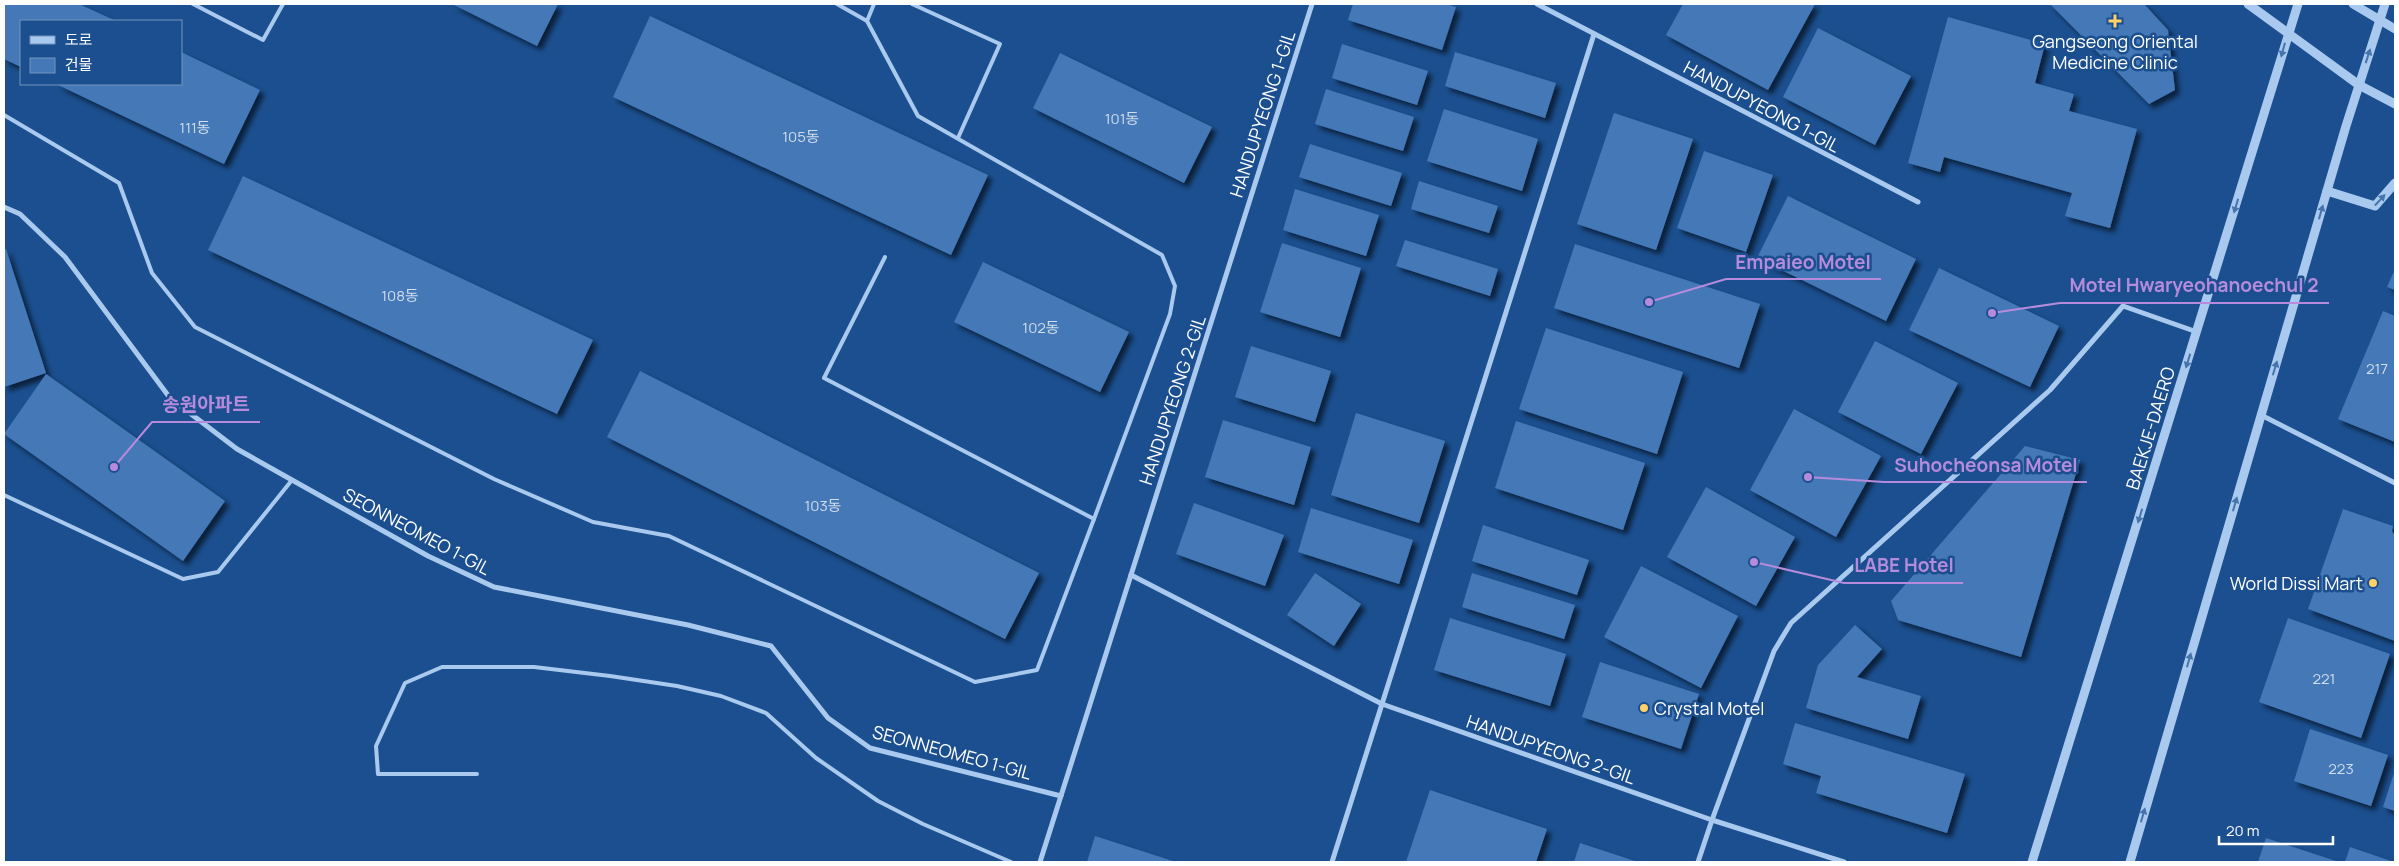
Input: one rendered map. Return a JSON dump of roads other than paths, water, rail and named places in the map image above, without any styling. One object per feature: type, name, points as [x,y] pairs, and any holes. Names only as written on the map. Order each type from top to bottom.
[{"type":"street","name":"HANDUPYEONG 1-GIL","points":[[1239,233],[1312,4]]},
{"type":"street","name":"HANDUPYEONG 1-GIL","points":[[1537,4],[1918,202]]},
{"type":"street","points":[[2248,4],[2359,84],[2395,104]]},
{"type":"street","name":"BAEKJE-DAERO","points":[[2032,862],[2270,100],[2298,4]]},
{"type":"street","points":[[2353,4],[2395,29]]},
{"type":"street","points":[[2130,862],[2359,84],[2385,4]]},
{"type":"street","points":[[1332,862],[1594,34]]},
{"type":"street","points":[[2327,192],[2375,206],[2395,183]]},
{"type":"street","name":"SEONNEOMEO 1-GIL","points":[[4,207],[20,214],[65,258],[170,398],[237,449],[428,556],[494,587],[688,625],[771,646],[828,718],[870,748],[1061,796]]},
{"type":"street","name":"HANDUPYEONG 2-GIL","points":[[1040,862],[1239,233]]},
{"type":"street","points":[[1698,862],[1774,651],[1791,623],[2050,390],[2123,306],[2197,332]]},
{"type":"street","points":[[2261,414],[2395,482]]},
{"type":"street","name":"HANDUPYEONG 2-GIL","points":[[1131,574],[1382,704],[1712,820],[1844,862]]},
{"type":"lane","points":[[193,4],[263,40],[283,4]]},
{"type":"lane","points":[[4,115],[119,183],[152,273],[195,327],[494,479],[593,522],[669,536],[975,682],[1037,670],[1170,314],[1175,286],[1162,255],[918,116],[867,21],[837,4]]},
{"type":"lane","points":[[867,21],[874,4]]},
{"type":"lane","points":[[912,4],[1000,44],[958,138]]},
{"type":"lane","points":[[885,257],[824,378],[1094,519]]},
{"type":"lane","points":[[4,494],[183,579],[218,572],[292,480]]},
{"type":"lane","points":[[477,774],[378,774],[376,746],[405,683],[442,667],[525,667],[610,676],[677,686],[721,696],[766,714],[816,758],[878,801],[923,824],[1011,862]]},
{"type":"place","name":"Gangseong Oriental Medicine Clinic","points":[[2115,21]]},
{"type":"place","name":"Empaieo Motel","points":[[1649,302]]},
{"type":"place","name":"Motel Hwaryeohanoechul 2","points":[[1992,313]]},
{"type":"place","name":"송원아파트","points":[[114,467]]},
{"type":"place","name":"Suhocheonsa Motel","points":[[1808,477]]},
{"type":"place","name":"LABE Hotel","points":[[1754,562]]},
{"type":"place","name":"World Dissi Mart","points":[[2373,583]]},
{"type":"place","name":"Crystal Motel","points":[[1644,708]]}]
